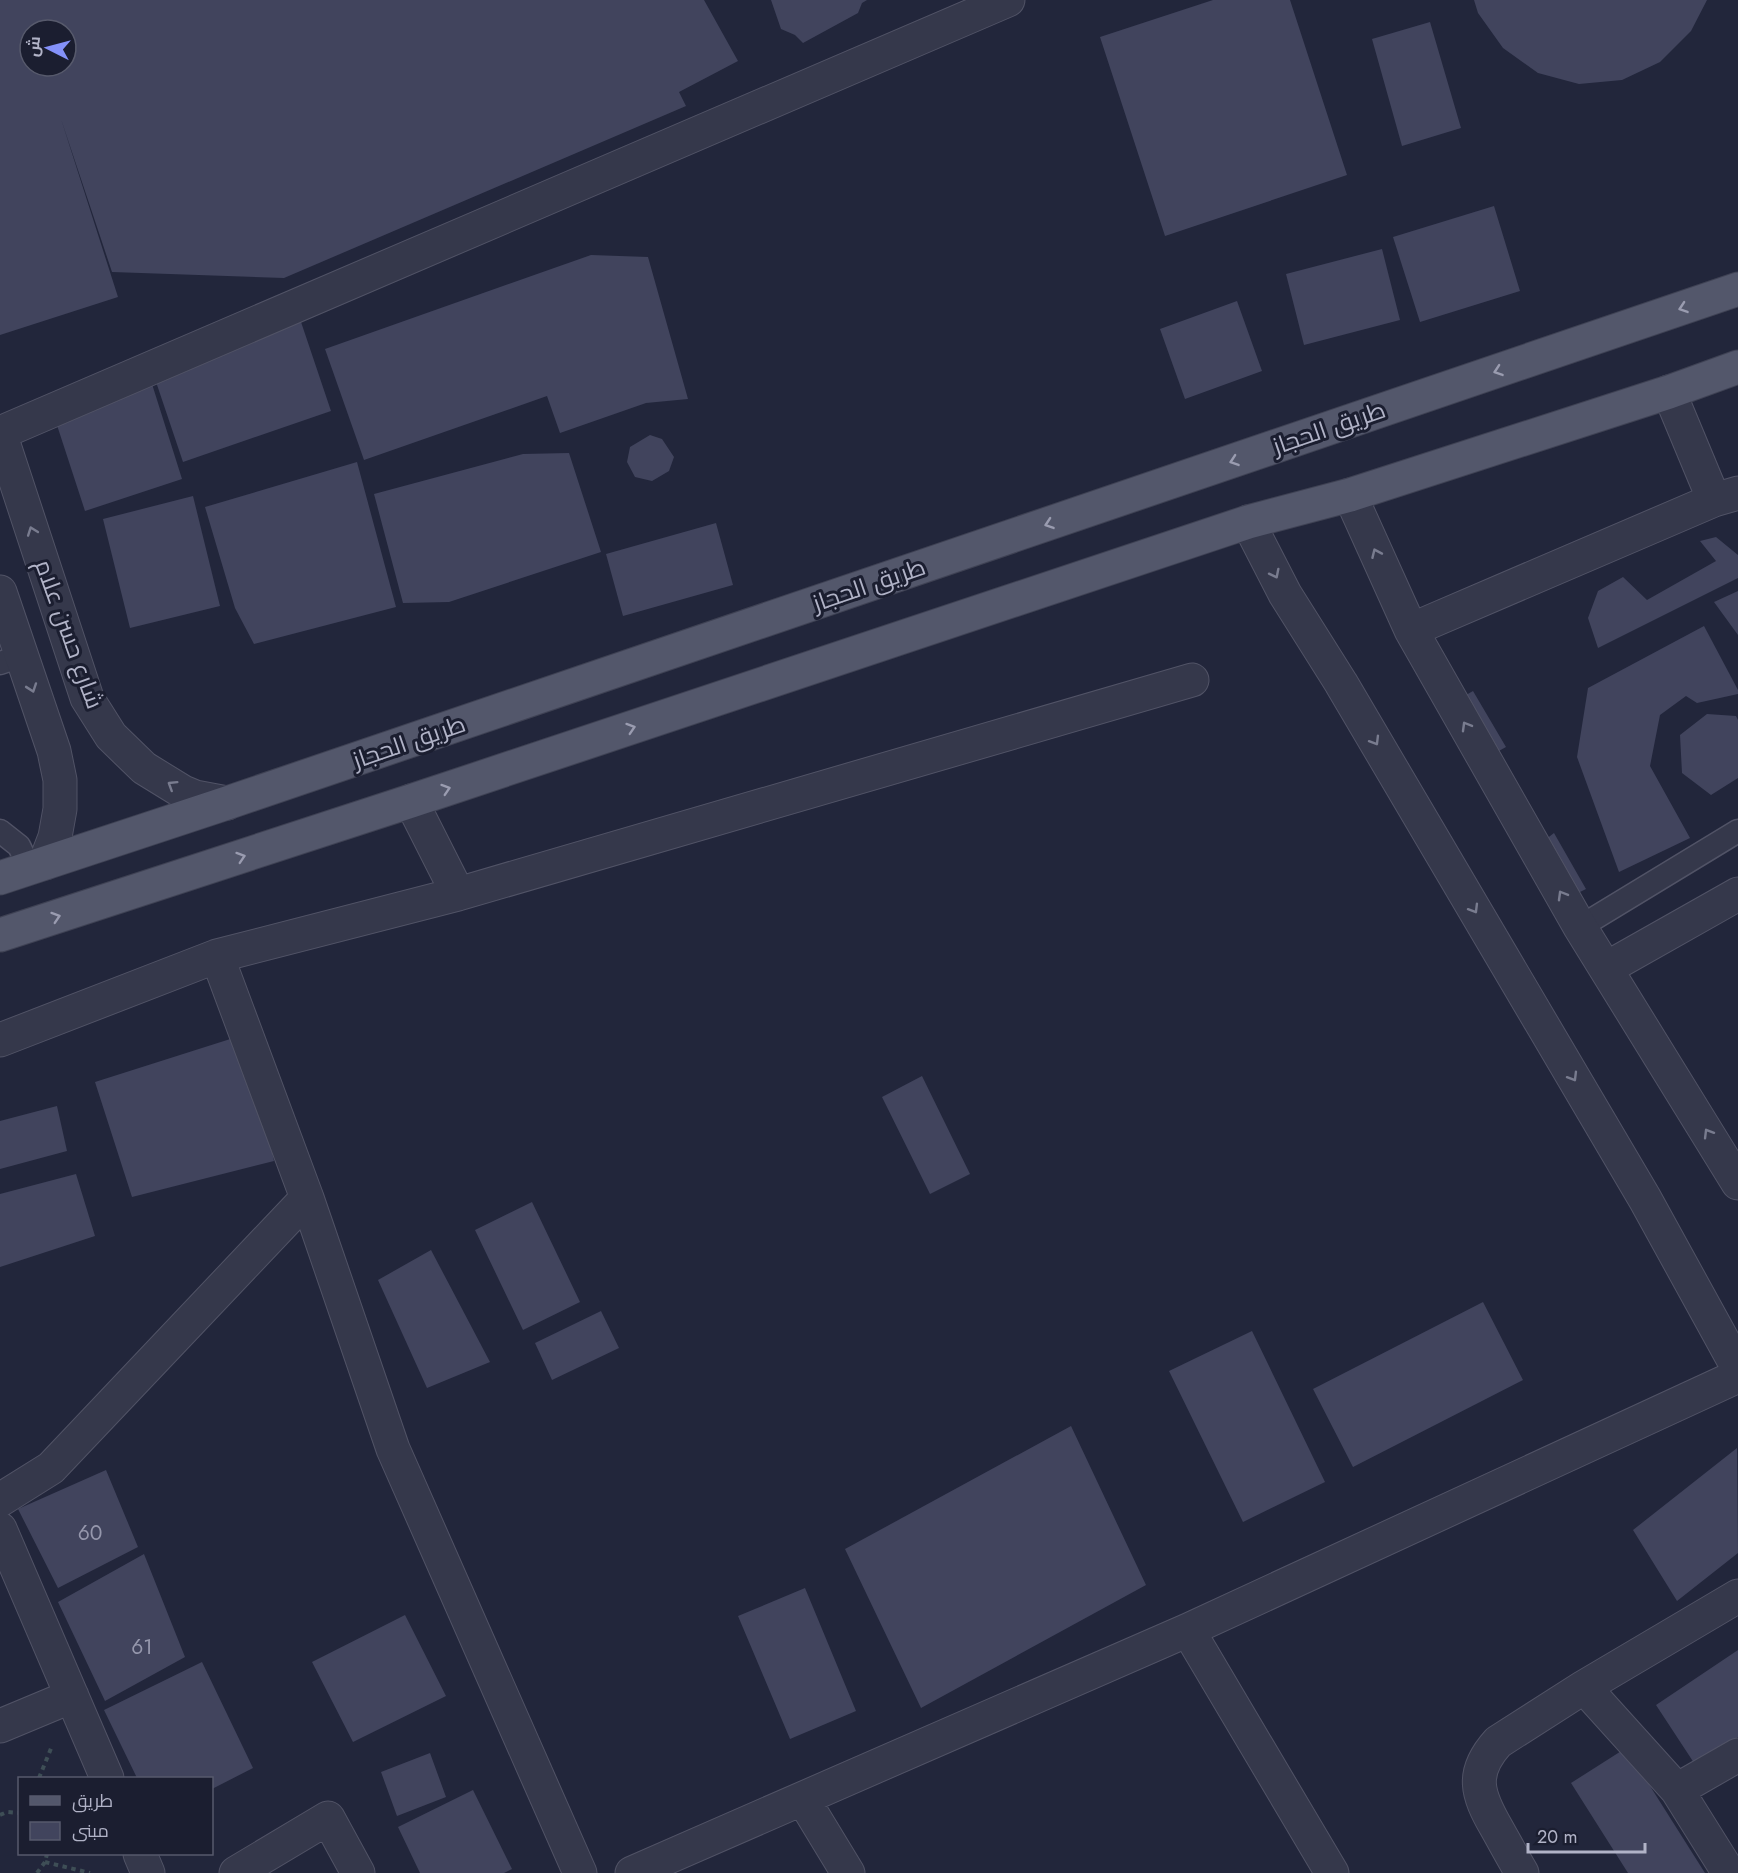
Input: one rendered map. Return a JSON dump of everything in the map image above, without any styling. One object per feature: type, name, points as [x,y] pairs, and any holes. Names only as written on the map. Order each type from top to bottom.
[{"type":"main road","name":"طريق الحجاز","points":[[25,870],[1738,289]]},
{"type":"main road","points":[[0,935],[411,801],[1248,522],[1350,495],[1669,392],[1738,367]]},
{"type":"street","points":[[0,433],[1008,0]]},
{"type":"street","points":[[1411,630],[1726,496],[1669,392]]},
{"type":"street","name":"شارع حسن علام","points":[[0,433],[87,698],[111,736],[144,768],[195,797],[227,803]]},
{"type":"street","points":[[1350,495],[1411,630],[1580,927],[1738,1183]]},
{"type":"street","points":[[1248,522],[1285,594],[1347,693],[1645,1199],[1738,1368]]},
{"type":"street","points":[[0,592],[10,659],[54,751],[60,780],[60,809],[55,837],[25,870]]},
{"type":"street","points":[[0,1040],[217,956],[458,894],[1192,680]]},
{"type":"street","points":[[411,801],[458,894]]},
{"type":"street","points":[[1607,968],[1738,894]]},
{"type":"street","points":[[217,956],[307,1198],[393,1449],[580,1873]]},
{"type":"street","points":[[0,1500],[51,1468],[307,1198]]},
{"type":"street","points":[[632,1873],[1188,1630],[1738,1376]]},
{"type":"street","points":[[0,1529],[106,1777]]},
{"type":"street","points":[[1522,1873],[1481,1801],[1478,1785],[1480,1769],[1487,1754],[1498,1742],[1584,1687],[1738,1596]]},
{"type":"street","points":[[1188,1630],[1332,1873]]},
{"type":"street","points":[[1584,1687],[1677,1790],[1729,1873]]},
{"type":"street","points":[[0,1726],[72,1696]]},
{"type":"street","points":[[1677,1790],[1738,1755]]},
{"type":"street","points":[[803,1799],[848,1873]]},
{"type":"street","points":[[236,1873],[328,1818],[358,1873]]},
{"type":"street","points":[[140,1855],[148,1873]]},
{"type":"lane","points":[[0,831],[19,846],[25,870]]},
{"type":"lane","points":[[1580,927],[1738,831]]},
{"type":"path","points":[[0,1815],[7,1812],[18,1813]]},
{"type":"path","points":[[37,1873],[47,1855]]},
{"type":"path","points":[[45,1862],[90,1873]]},
{"type":"building","points":[[0,0],[704,0],[738,61],[679,92],[686,106],[284,278],[112,272],[61,119],[118,297],[0,335]]},
{"type":"building","points":[[771,0],[867,0],[862,3],[858,13],[803,43],[795,35],[781,29]]},
{"type":"building","points":[[1213,0],[1290,0],[1347,175],[1165,236],[1100,37]]},
{"type":"building","points":[[1474,0],[1707,0],[1691,31],[1660,62],[1622,80],[1579,84],[1538,73],[1503,48],[1478,13]]},
{"type":"building","points":[[1430,22],[1461,128],[1402,146],[1372,39]]},
{"type":"building","points":[[1494,206],[1520,291],[1420,322],[1393,237]]},
{"type":"building","points":[[1382,249],[1400,320],[1304,345],[1286,274]]},
{"type":"building","points":[[591,255],[648,257],[688,399],[646,403],[560,433],[547,396],[364,460],[325,349]]},
{"type":"building","points":[[1237,301],[1262,371],[1185,399],[1160,329]]},
{"type":"building","points":[[300,319],[331,411],[183,462],[152,370]]},
{"type":"building","points":[[152,384],[182,479],[85,511],[54,416]]},
{"type":"building","points":[[650,435],[662,439],[674,457],[669,471],[652,481],[635,477],[627,462],[630,447]]},
{"type":"building","points":[[569,453],[601,552],[449,602],[403,603],[374,494],[523,454]]},
{"type":"building","points":[[357,462],[396,607],[254,644],[235,608],[205,507]]},
{"type":"building","points":[[193,496],[220,606],[130,628],[103,519]]},
{"type":"building","points":[[716,523],[733,585],[623,616],[606,554]]},
{"type":"building","points":[[1716,537],[1738,555],[1738,578],[1598,648],[1588,618],[1598,591],[1623,577],[1647,600],[1716,561],[1700,541]]},
{"type":"building","points":[[1738,591],[1738,635],[1714,602]]},
{"type":"building","points":[[1704,626],[1738,694],[1697,703],[1686,696],[1660,715],[1650,766],[1690,838],[1619,872],[1577,757],[1588,688]]},
{"type":"building","points":[[1473,691],[1506,747],[1488,757],[1459,699]]},
{"type":"building","points":[[1707,714],[1736,716],[1738,720],[1738,778],[1711,795],[1682,773],[1680,735]]},
{"type":"building","points":[[1554,833],[1586,889],[1568,898],[1541,843]]},
{"type":"building","points":[[246,1034],[274,1161],[132,1197],[95,1082]]},
{"type":"building","points":[[922,1076],[970,1174],[930,1194],[882,1097]]},
{"type":"building","points":[[57,1106],[67,1151],[0,1169],[0,1121]]},
{"type":"building","points":[[76,1174],[95,1236],[0,1267],[0,1194]]},
{"type":"building","points":[[532,1202],[580,1302],[523,1330],[475,1230]]},
{"type":"building","points":[[431,1250],[490,1362],[427,1388],[378,1280]]},
{"type":"building","points":[[1483,1302],[1523,1380],[1353,1467],[1313,1389]]},
{"type":"building","points":[[601,1311],[619,1348],[552,1380],[535,1343]]},
{"type":"building","points":[[1252,1331],[1325,1482],[1243,1522],[1169,1371]]},
{"type":"building","points":[[1071,1426],[1146,1585],[921,1708],[845,1549]]},
{"type":"building","points":[[1737,1448],[1738,1553],[1677,1601],[1633,1530]]},
{"type":"building","points":[[106,1470],[138,1547],[58,1588],[18,1509]]},
{"type":"building","points":[[144,1554],[185,1657],[105,1701],[58,1602]]},
{"type":"building","points":[[805,1588],[856,1711],[790,1739],[738,1616]]},
{"type":"building","points":[[405,1615],[446,1696],[353,1742],[312,1662]]},
{"type":"building","points":[[1738,1650],[1738,1737],[1696,1766],[1656,1705]]},
{"type":"building","points":[[202,1662],[253,1768],[213,1788],[213,1777],[137,1777],[104,1710]]},
{"type":"building","points":[[1626,1748],[1705,1873],[1628,1873],[1571,1783]]},
{"type":"building","points":[[430,1753],[446,1797],[397,1816],[381,1772]]},
{"type":"building","points":[[473,1790],[512,1869],[504,1873],[420,1873],[398,1827]]}]
